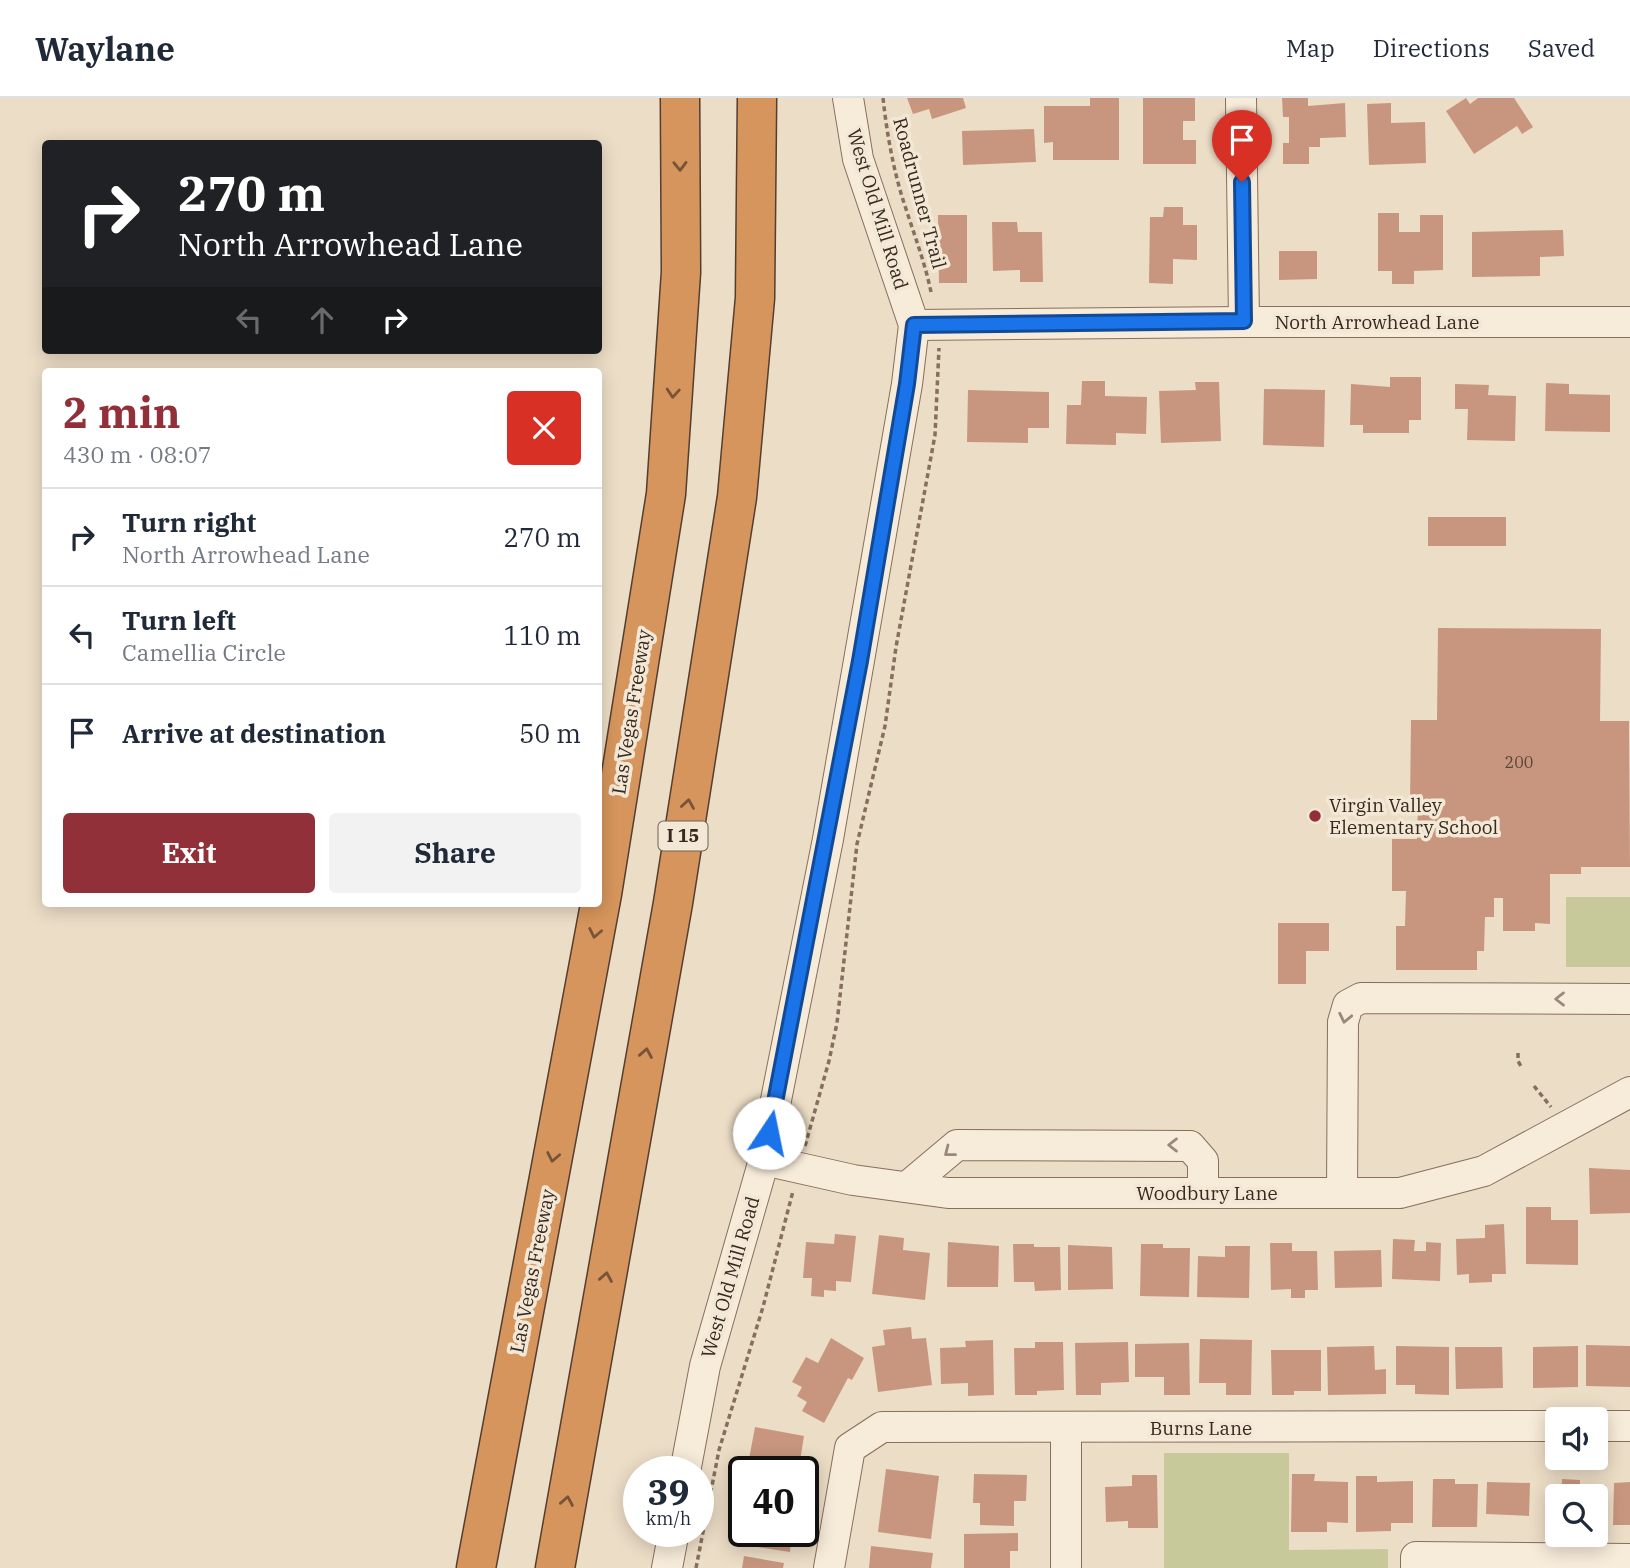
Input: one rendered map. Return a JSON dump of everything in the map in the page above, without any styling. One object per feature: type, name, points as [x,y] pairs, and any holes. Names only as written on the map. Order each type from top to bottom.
[{"type":"highway","name":"Las Vegas Freeway","points":[[602,894],[666,494],[681,272],[680,98]]},
{"type":"highway","name":"I 15","points":[[555,1568],[673,903],[737,497],[755,298],[757,98]]},
{"type":"highway","name":"Las Vegas Freeway","points":[[477,1568],[600,907]]},
{"type":"street","name":"West Old Mill Road","points":[[688,1456],[705,1366],[764,1160],[860,661],[907,384],[914,325],[858,159],[848,98]]},
{"type":"street","points":[[1241,98],[1244,321]]},
{"type":"street","name":"North Arrowhead Lane","points":[[914,325],[1244,321],[1630,322]]},
{"type":"street","points":[[1342,1193],[1343,1022],[1348,1005],[1362,998],[1629,999]]},
{"type":"street","name":"Woodbury Lane","points":[[764,1160],[853,1180],[948,1193],[1400,1193],[1485,1171],[1630,1092]]},
{"type":"street","points":[[907,1187],[957,1145],[1189,1146],[1203,1161],[1203,1193]]},
{"type":"street","name":"Burns Lane","points":[[829,1568],[850,1447],[882,1427],[1545,1426]]},
{"type":"street","points":[[1608,1426],[1630,1426]]},
{"type":"street","points":[[1066,1428],[1066,1568]]},
{"type":"street","points":[[667,1568],[671,1547]]},
{"type":"street","points":[[1416,1568],[1416,1557],[1630,1559]]},
{"type":"path","name":"Roadrunner Trail","points":[[883,98],[894,162],[932,296]]},
{"type":"path","points":[[806,1139],[837,1023],[858,844],[884,726],[935,435],[939,353]]},
{"type":"path","points":[[1518,1053],[1522,1068]]},
{"type":"path","points":[[1534,1086],[1552,1109]]},
{"type":"path","points":[[696,1568],[719,1450],[763,1307],[793,1194]]},
{"type":"green space","points":[[1566,897],[1630,897],[1630,967],[1566,967]]},
{"type":"green space","points":[[1164,1453],[1289,1453],[1289,1550],[1388,1549],[1388,1568],[1164,1568]]},
{"type":"building","points":[[907,98],[963,98],[966,108],[932,119],[929,109],[913,114]]},
{"type":"building","points":[[1090,98],[1119,98],[1119,160],[1053,160],[1053,142],[1044,143],[1044,106],[1090,106]]},
{"type":"building","points":[[1143,98],[1195,98],[1195,121],[1183,121],[1183,140],[1196,140],[1196,164],[1143,164]]},
{"type":"building","points":[[1282,98],[1308,98],[1308,106],[1345,103],[1346,137],[1320,138],[1320,147],[1309,147],[1309,164],[1283,164],[1283,143],[1289,143],[1289,117],[1283,117]]},
{"type":"building","points":[[1466,98],[1470,104],[1478,98],[1514,98],[1533,127],[1522,134],[1517,126],[1474,154],[1446,111]]},
{"type":"building","points":[[1391,103],[1391,123],[1425,122],[1426,163],[1369,165],[1367,104]]},
{"type":"building","points":[[1034,129],[1036,162],[963,165],[962,131]]},
{"type":"building","points":[[1164,207],[1183,207],[1183,225],[1197,225],[1197,260],[1173,259],[1173,284],[1149,283],[1150,217],[1163,217]]},
{"type":"building","points":[[1378,213],[1399,213],[1399,232],[1420,232],[1420,215],[1443,215],[1443,270],[1414,271],[1414,284],[1392,284],[1392,271],[1378,271]]},
{"type":"building","points":[[938,215],[967,215],[967,283],[939,283]]},
{"type":"building","points":[[992,222],[1017,222],[1018,232],[1042,232],[1043,282],[1020,282],[1020,270],[993,271]]},
{"type":"building","points":[[1563,230],[1564,256],[1540,257],[1540,276],[1472,277],[1472,232]]},
{"type":"building","points":[[1279,251],[1317,251],[1317,279],[1279,280]]},
{"type":"building","points":[[1390,377],[1421,377],[1421,420],[1409,420],[1409,433],[1363,433],[1363,425],[1350,425],[1351,384],[1390,387]]},
{"type":"building","points":[[1082,381],[1105,381],[1105,396],[1147,397],[1146,434],[1116,433],[1116,445],[1066,444],[1067,405],[1081,405]]},
{"type":"building","points":[[1195,382],[1219,382],[1221,441],[1161,443],[1159,391],[1196,390]]},
{"type":"building","points":[[1546,383],[1569,384],[1569,394],[1610,395],[1610,432],[1545,431]]},
{"type":"building","points":[[1455,384],[1489,385],[1488,395],[1516,396],[1515,441],[1467,440],[1468,409],[1455,409]]},
{"type":"building","points":[[1264,389],[1325,390],[1324,447],[1263,445]]},
{"type":"building","points":[[968,390],[1049,392],[1049,428],[1028,428],[1028,443],[967,442]]},
{"type":"building","points":[[1428,517],[1506,517],[1506,546],[1428,546]]},
{"type":"building","points":[[1438,628],[1601,629],[1600,721],[1629,721],[1630,867],[1581,867],[1581,874],[1550,874],[1550,924],[1535,923],[1535,931],[1503,931],[1503,898],[1494,898],[1494,917],[1485,917],[1484,951],[1477,951],[1477,970],[1396,970],[1396,926],[1405,926],[1406,891],[1392,891],[1392,839],[1417,839],[1418,805],[1410,805],[1411,720],[1437,720]]},
{"type":"building","points":[[1278,923],[1329,923],[1329,951],[1306,951],[1306,984],[1278,984]]},
{"type":"building","points":[[1589,1168],[1630,1170],[1630,1213],[1590,1214]]},
{"type":"building","points":[[1526,1207],[1551,1207],[1551,1220],[1578,1220],[1578,1265],[1526,1264]]},
{"type":"building","points":[[1504,1224],[1506,1274],[1492,1274],[1492,1282],[1469,1283],[1469,1274],[1457,1275],[1456,1239],[1485,1238],[1485,1225]]},
{"type":"building","points":[[835,1234],[856,1236],[851,1282],[836,1281],[836,1291],[824,1290],[824,1297],[811,1296],[812,1278],[803,1278],[806,1242],[834,1244]]},
{"type":"building","points":[[879,1235],[904,1238],[903,1250],[930,1253],[925,1300],[872,1294]]},
{"type":"building","points":[[1393,1239],[1415,1240],[1414,1251],[1426,1251],[1426,1242],[1441,1243],[1440,1281],[1392,1279]]},
{"type":"building","points":[[948,1242],[999,1246],[998,1287],[947,1287]]},
{"type":"building","points":[[1270,1243],[1292,1243],[1292,1251],[1317,1251],[1318,1290],[1305,1290],[1305,1298],[1291,1298],[1291,1289],[1271,1290]]},
{"type":"building","points":[[1013,1244],[1060,1247],[1061,1290],[1035,1291],[1034,1282],[1014,1282]]},
{"type":"building","points":[[1141,1244],[1163,1244],[1163,1248],[1190,1248],[1189,1297],[1140,1296]]},
{"type":"building","points":[[1068,1245],[1112,1247],[1113,1289],[1068,1290]]},
{"type":"building","points":[[1225,1246],[1250,1246],[1249,1298],[1197,1297],[1198,1256],[1225,1257]]},
{"type":"building","points":[[1381,1250],[1382,1287],[1335,1288],[1334,1251]]},
{"type":"building","points":[[911,1327],[912,1339],[926,1338],[932,1385],[878,1392],[872,1347],[885,1345],[883,1330]]},
{"type":"building","points":[[831,1338],[864,1358],[852,1380],[848,1378],[824,1423],[802,1411],[807,1402],[797,1396],[802,1387],[792,1382],[806,1357],[818,1363]]},
{"type":"building","points":[[1200,1339],[1252,1340],[1251,1395],[1226,1395],[1226,1383],[1199,1383]]},
{"type":"building","points":[[993,1340],[994,1395],[968,1396],[968,1383],[941,1384],[940,1348],[966,1347],[965,1341]]},
{"type":"building","points":[[1035,1342],[1063,1342],[1064,1390],[1037,1391],[1037,1395],[1015,1395],[1014,1348],[1035,1348]]},
{"type":"building","points":[[1128,1342],[1129,1382],[1101,1383],[1101,1395],[1076,1395],[1075,1343]]},
{"type":"building","points":[[1189,1343],[1190,1395],[1164,1395],[1164,1377],[1135,1377],[1135,1344]]},
{"type":"building","points":[[1586,1345],[1630,1346],[1630,1387],[1586,1386]]},
{"type":"building","points":[[1374,1346],[1375,1370],[1386,1369],[1386,1394],[1328,1395],[1327,1347]]},
{"type":"building","points":[[1396,1346],[1449,1347],[1449,1395],[1415,1394],[1415,1385],[1396,1385]]},
{"type":"building","points":[[1578,1346],[1578,1387],[1533,1388],[1533,1347]]},
{"type":"building","points":[[1455,1347],[1502,1347],[1503,1388],[1456,1389]]},
{"type":"building","points":[[1271,1350],[1321,1350],[1321,1391],[1294,1391],[1294,1395],[1272,1395]]},
{"type":"building","points":[[755,1427],[804,1436],[801,1456],[750,1456]]},
{"type":"building","points":[[886,1469],[939,1476],[931,1539],[878,1532]]},
{"type":"building","points":[[974,1474],[1027,1475],[1026,1501],[1014,1501],[1014,1526],[980,1525],[980,1503],[973,1503]]},
{"type":"building","points":[[1292,1474],[1315,1474],[1314,1481],[1348,1482],[1348,1523],[1327,1522],[1327,1532],[1291,1532]]},
{"type":"building","points":[[1132,1475],[1157,1475],[1158,1528],[1128,1528],[1128,1521],[1106,1522],[1105,1487],[1132,1486]]},
{"type":"building","points":[[1356,1476],[1377,1476],[1377,1482],[1413,1481],[1413,1523],[1391,1523],[1391,1531],[1356,1532]]},
{"type":"building","points":[[1433,1479],[1455,1479],[1455,1484],[1478,1484],[1477,1527],[1432,1527]]},
{"type":"building","points":[[1562,1479],[1580,1480],[1580,1484],[1562,1484]]},
{"type":"building","points":[[1487,1482],[1530,1483],[1529,1516],[1486,1514]]},
{"type":"building","points":[[1630,1482],[1630,1525],[1613,1525],[1614,1483]]},
{"type":"building","points":[[1018,1533],[1018,1551],[1010,1551],[1010,1568],[964,1568],[964,1534]]},
{"type":"building","points":[[871,1546],[933,1553],[931,1568],[869,1568]]},
{"type":"building","points":[[757,1547],[790,1547],[790,1552]]},
{"type":"building","points":[[744,1556],[784,1563],[783,1568],[742,1568]]},
{"type":"place","name":"Virgin Valley Elementary School","points":[[1315,816]]},
{"type":"route","points":[[769,1133],[828,839],[860,661],[907,384],[914,325],[1244,321],[1242,182]]}]
